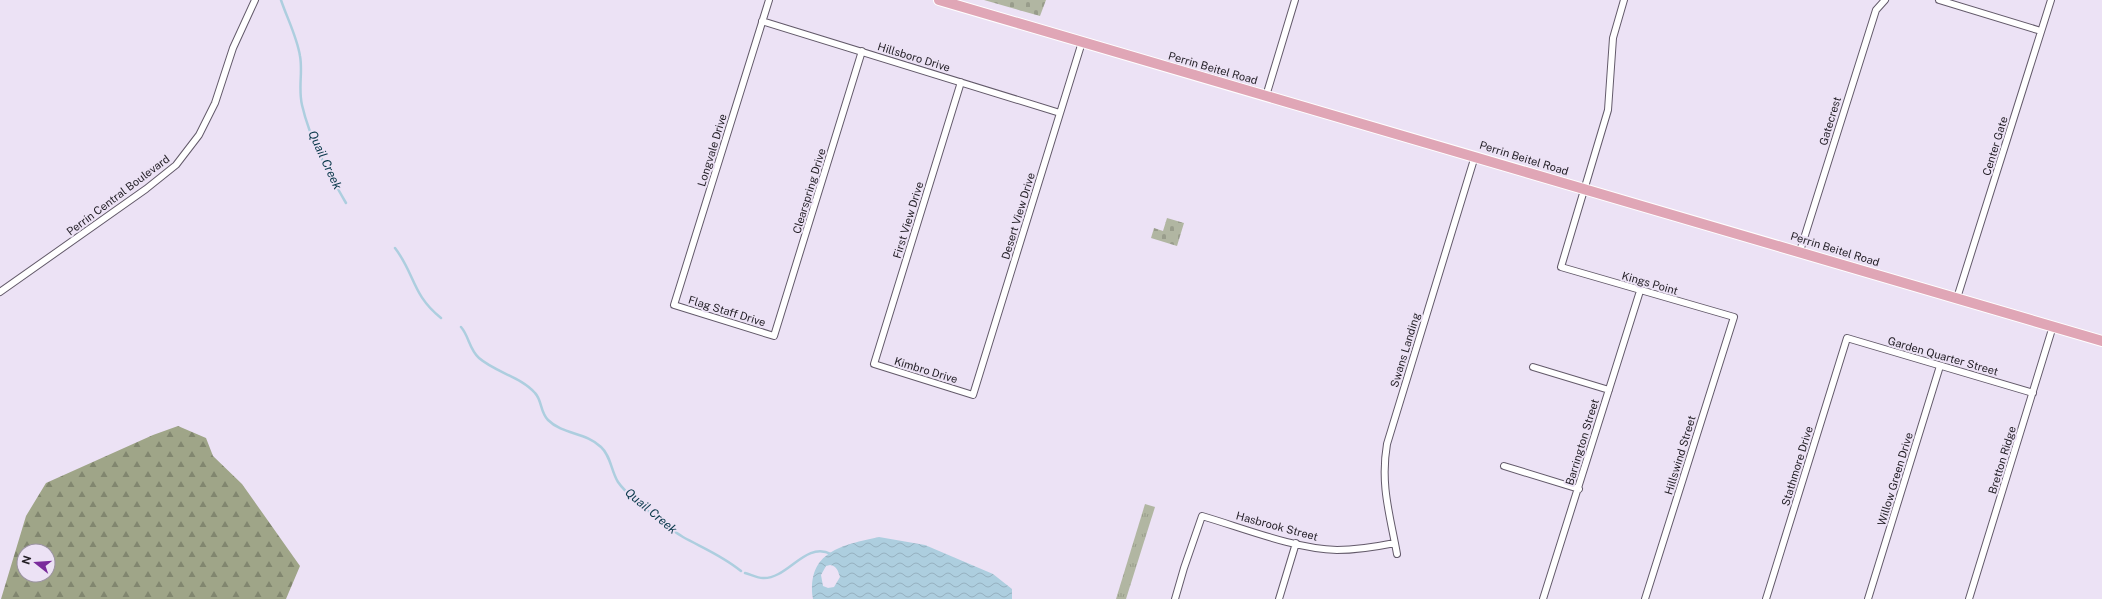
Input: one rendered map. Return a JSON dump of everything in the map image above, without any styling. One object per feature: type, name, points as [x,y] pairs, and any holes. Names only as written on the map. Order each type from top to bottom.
[{"type":"main road","name":"Perrin Beitel Road","points":[[939,0],[1800,251],[2102,341]]},
{"type":"street","name":"Perrin Central Boulevard","points":[[0,292],[136,197],[176,165],[199,135],[215,103],[234,48],[255,0]]},
{"type":"street","name":"Longvale Drive","points":[[674,305],[769,0]]},
{"type":"street","points":[[1266,96],[1295,0]]},
{"type":"street","points":[[1584,188],[1608,110],[1613,38],[1624,0]]},
{"type":"street","name":"Gatecrest","points":[[1800,251],[1876,10],[1885,0]]},
{"type":"street","points":[[1939,0],[2041,32]]},
{"type":"street","name":"Center Gate","points":[[1957,298],[2051,0]]},
{"type":"street","name":"Hillsboro Drive","points":[[762,21],[1060,113]]},
{"type":"street","name":"Desert View Drive","points":[[973,395],[1082,42]]},
{"type":"street","name":"Clearspring Drive","points":[[774,336],[862,51]]},
{"type":"street","name":"First View Drive","points":[[874,364],[961,82]]},
{"type":"street","name":"Swans Landing","points":[[1397,554],[1384,491],[1387,444],[1475,156]]},
{"type":"street","name":"Kings Point","points":[[1584,188],[1562,267],[1640,291],[1734,317]]},
{"type":"street","name":"Barrington Street","points":[[1544,599],[1640,291]]},
{"type":"street","name":"Flag Staff Drive","points":[[674,305],[774,336]]},
{"type":"street","name":"Hillswind Street","points":[[1645,599],[1734,317]]},
{"type":"street","name":"Bretton Ridge","points":[[1970,599],[2053,326]]},
{"type":"street","name":"Garden Quarter Street","points":[[1847,338],[2033,393]]},
{"type":"street","name":"Stathmore Drive","points":[[1766,599],[1847,338]]},
{"type":"street","name":"Kimbro Drive","points":[[874,364],[973,395]]},
{"type":"street","name":"Willow Green Drive","points":[[1868,599],[1940,366]]},
{"type":"street","points":[[1533,367],[1609,390]]},
{"type":"street","points":[[1504,466],[1579,489]]},
{"type":"street","name":"Hasbrook Street","points":[[1176,599],[1184,568],[1202,516],[1296,543],[1335,550],[1369,548],[1395,543]]},
{"type":"street","points":[[1279,599],[1296,543]]},
{"type":"green space","points":[[984,0],[1046,0],[1040,16]]},
{"type":"green space","points":[[1167,218],[1184,223],[1177,246],[1151,238],[1154,228],[1163,231]]},
{"type":"green space","points":[[178,426],[206,438],[213,456],[242,484],[300,566],[286,599],[1,599],[16,549],[16,583],[56,583],[56,543],[18,543],[26,516],[46,483],[153,435]]},
{"type":"green space","points":[[1145,504],[1155,507],[1126,599],[1116,599]]},
{"type":"water","points":[[879,537],[925,545],[993,574],[1012,589],[1012,599],[813,599],[812,583],[815,570],[821,560],[840,547]],"holes":[[[830,565],[837,569],[840,577],[834,587],[828,588],[823,586],[821,575],[826,566]]]},
{"type":"waterway","name":"Quail Creek","points":[[281,0],[299,49],[301,62],[301,99],[305,118],[320,156],[346,203]]},
{"type":"waterway","name":"Quail Creek","points":[[395,248],[407,267],[424,301],[441,318]]},
{"type":"waterway","name":"Quail Creek","points":[[461,327],[466,334],[473,351],[479,358],[485,363],[523,383],[535,393],[539,399],[545,417],[548,420],[554,425],[595,442],[601,447],[609,459],[618,482],[636,501],[678,534],[720,557],[741,571]]},
{"type":"waterway","name":"Quail Creek","points":[[745,573],[761,578],[772,577],[781,573],[813,552],[822,551],[831,554]]}]
